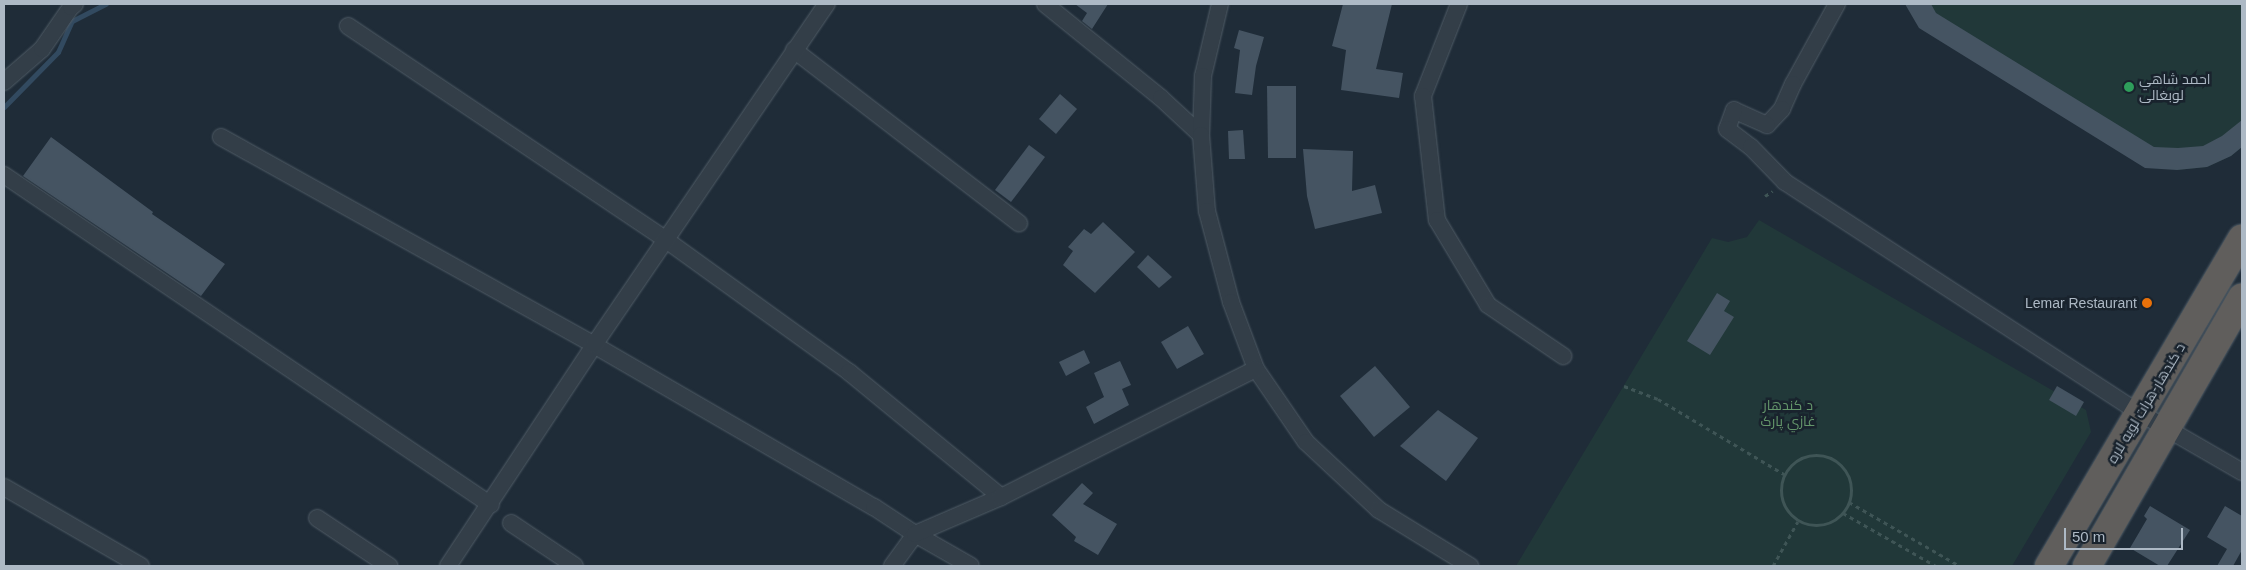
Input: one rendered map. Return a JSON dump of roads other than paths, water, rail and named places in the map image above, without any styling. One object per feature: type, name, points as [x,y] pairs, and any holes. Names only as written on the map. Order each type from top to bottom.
[{"type":"highway","name":"د کندهار-هرات لويه لاره","points":[[2049,566],[2242,239]]},
{"type":"highway","points":[[2087,566],[2242,298]]},
{"type":"street","points":[[4,82],[42,49],[71,6],[75,4]]},
{"type":"street","points":[[448,566],[491,505],[594,345],[827,4]]},
{"type":"street","points":[[1044,4],[1161,98],[1201,135]]},
{"type":"street","points":[[1220,4],[1203,76],[1201,135],[1207,211],[1231,302],[1256,369],[1306,442],[1379,510],[1470,566]]},
{"type":"street","points":[[1459,4],[1423,96],[1437,220],[1488,305],[1563,356]]},
{"type":"street","points":[[1838,4],[1793,84],[1782,109],[1767,125],[1734,110],[1727,129],[1751,147],[1785,182],[2140,413],[2242,472]]},
{"type":"street","points":[[348,26],[666,240],[849,372],[1001,496]]},
{"type":"street","points":[[794,50],[1019,223]]},
{"type":"street","points":[[220,137],[594,345],[971,566]]},
{"type":"street","points":[[4,175],[491,505]]},
{"type":"street","points":[[892,566],[915,534],[1001,496],[1256,369]]},
{"type":"street","points":[[4,487],[141,566]]},
{"type":"street","points":[[317,518],[389,566]]},
{"type":"street","points":[[511,523],[575,566]]},
{"type":"waterway","points":[[4,107],[58,52],[72,21],[106,4]]},
{"type":"place","name":"احمد شاهي لوبغالی","points":[[2129,87]]},
{"type":"place","name":"Lemar Restaurant","points":[[2147,303]]},
{"type":"park label","name":"د کندهار غازي پارک","points":[[1788,414]]}]
